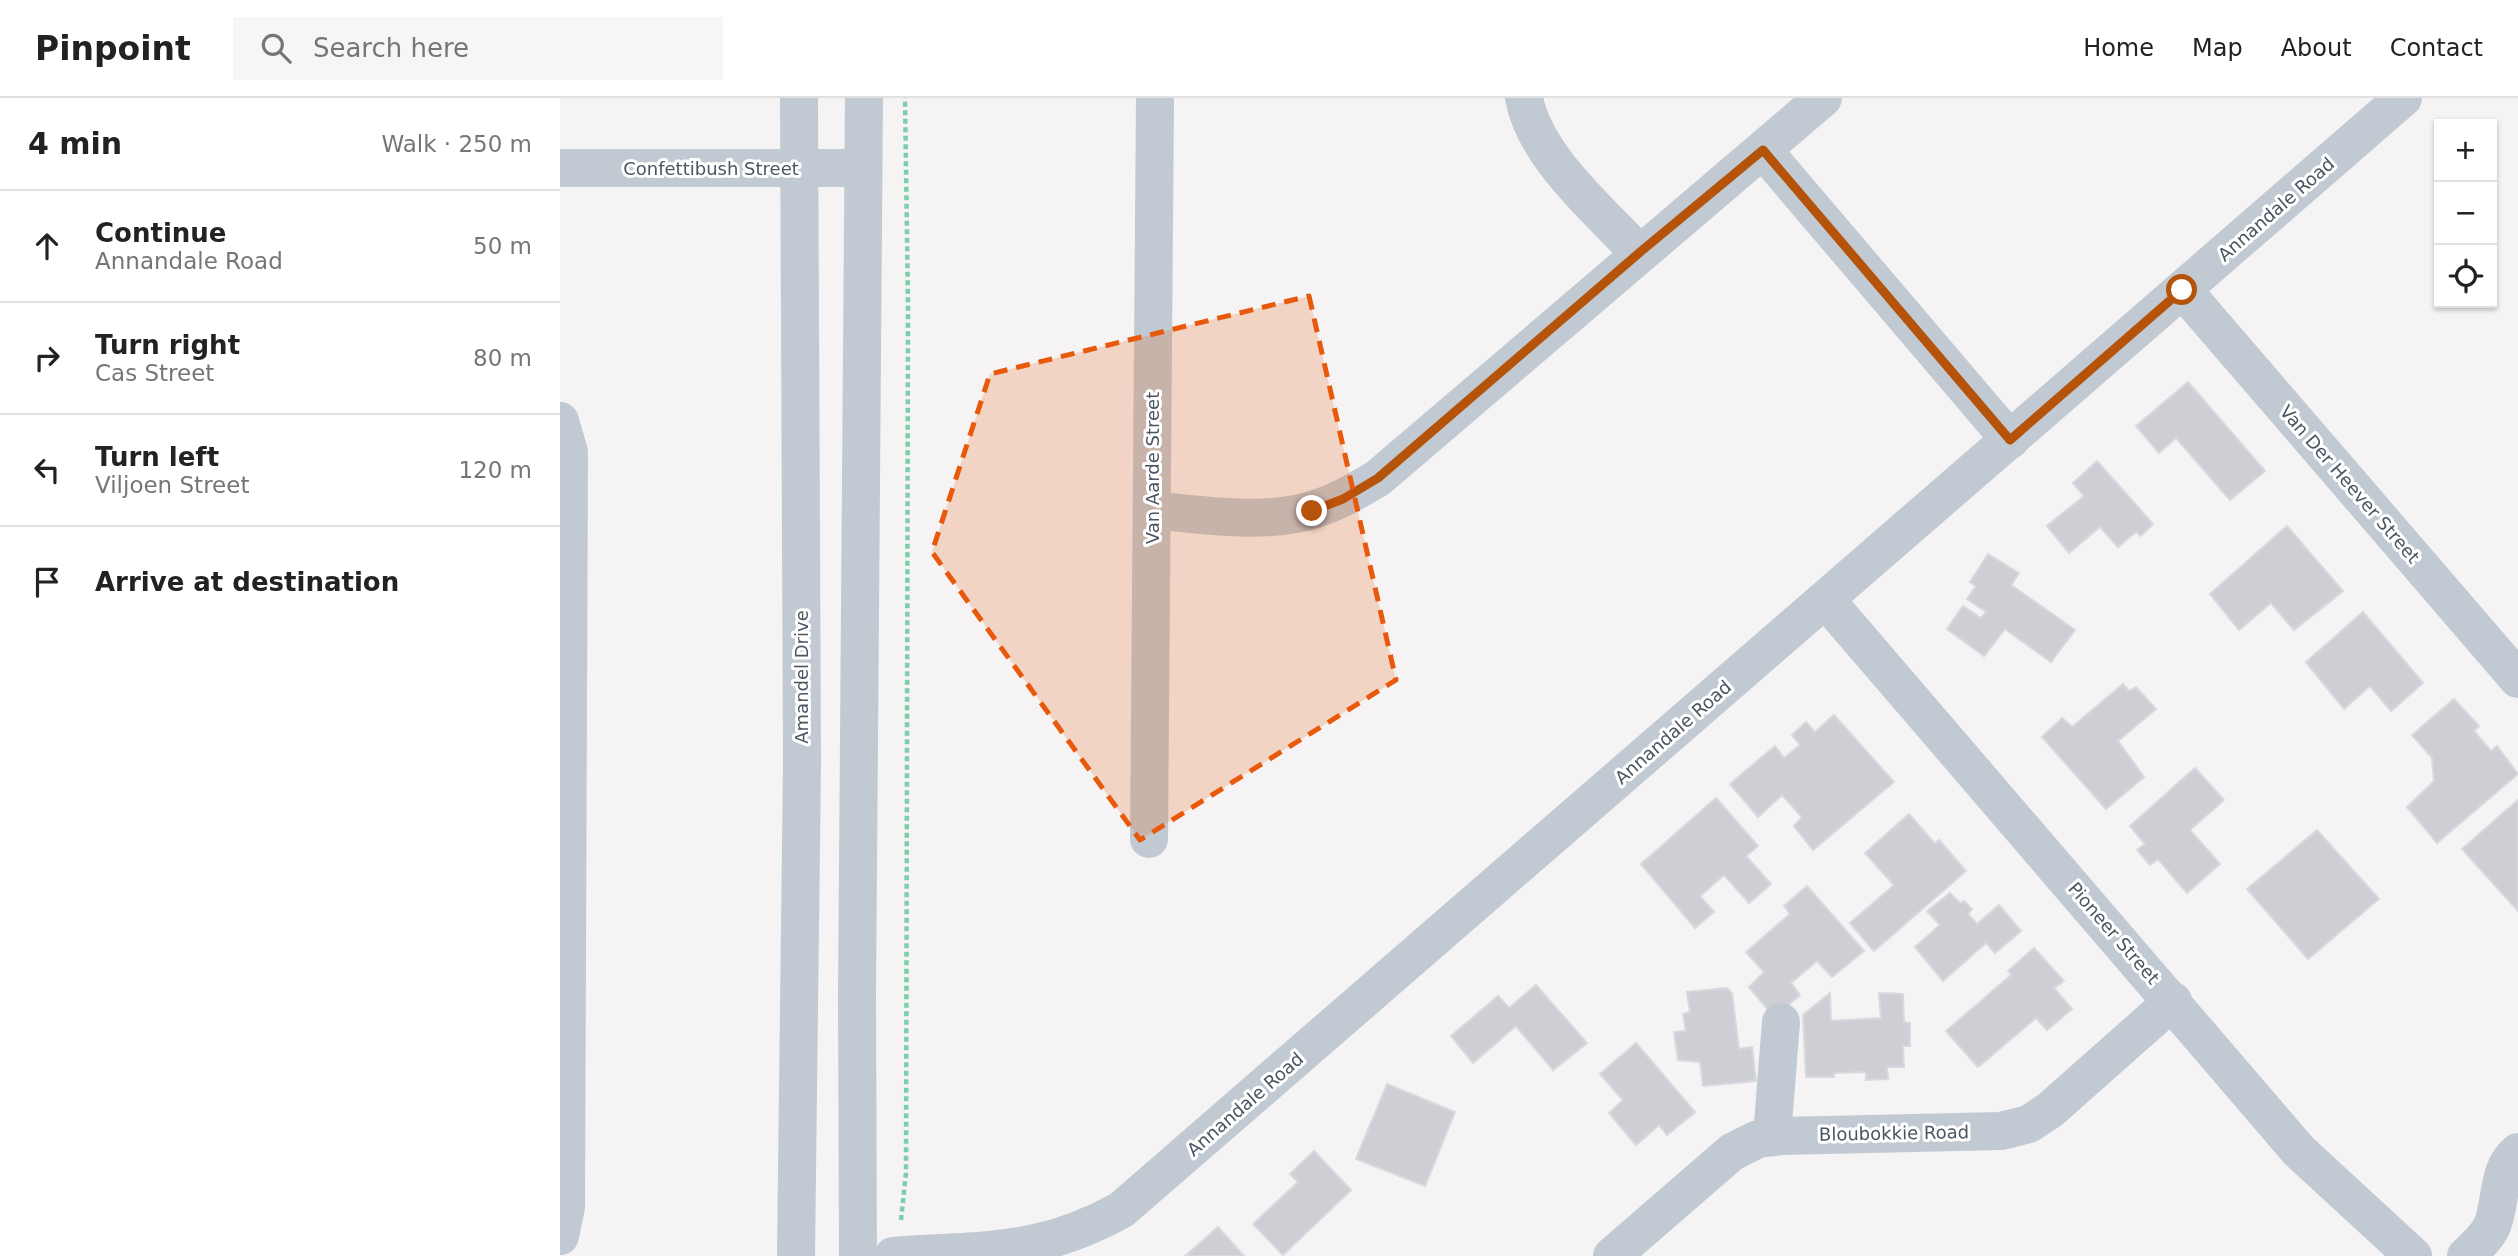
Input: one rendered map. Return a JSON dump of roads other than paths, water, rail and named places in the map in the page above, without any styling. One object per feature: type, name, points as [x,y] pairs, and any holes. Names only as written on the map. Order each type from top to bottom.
[{"type":"street","name":"Amandel Drive","points":[[796,1256],[802,762],[799,98]]},
{"type":"street","points":[[858,1256],[857,995],[864,98]]},
{"type":"street","name":"Van Aarde Street","points":[[1149,839],[1155,98]]},
{"type":"street","points":[[1524,98],[1527,116],[1547,152],[1639,253]]},
{"type":"street","points":[[1152,510],[1193,515],[1267,516],[1312,511],[1343,499],[1378,478],[1823,98]]},
{"type":"street","name":"Annandale Road","points":[[893,1256],[1003,1252],[1030,1247],[1083,1231],[1121,1210],[2403,98]]},
{"type":"street","points":[[1763,150],[2010,440]]},
{"type":"street","name":"Confettibush Street","points":[[560,168],[863,168]]},
{"type":"street","name":"Van Der Heever Street","points":[[2182,290],[2518,679]]},
{"type":"street","points":[[560,421],[567,435],[569,480],[566,1207],[560,1236]]},
{"type":"street","name":"Pioneer Street","points":[[1826,600],[2300,1151],[2413,1256]]},
{"type":"street","name":"Bloubokkie Road","points":[[1612,1256],[1744,1144],[1772,1136],[2015,1129],[2050,1110],[2173,1001]]},
{"type":"street","points":[[1772,1136],[1781,1022]]},
{"type":"street","points":[[2466,1256],[2483,1240],[2492,1225],[2502,1177],[2512,1157],[2518,1152]]}]
